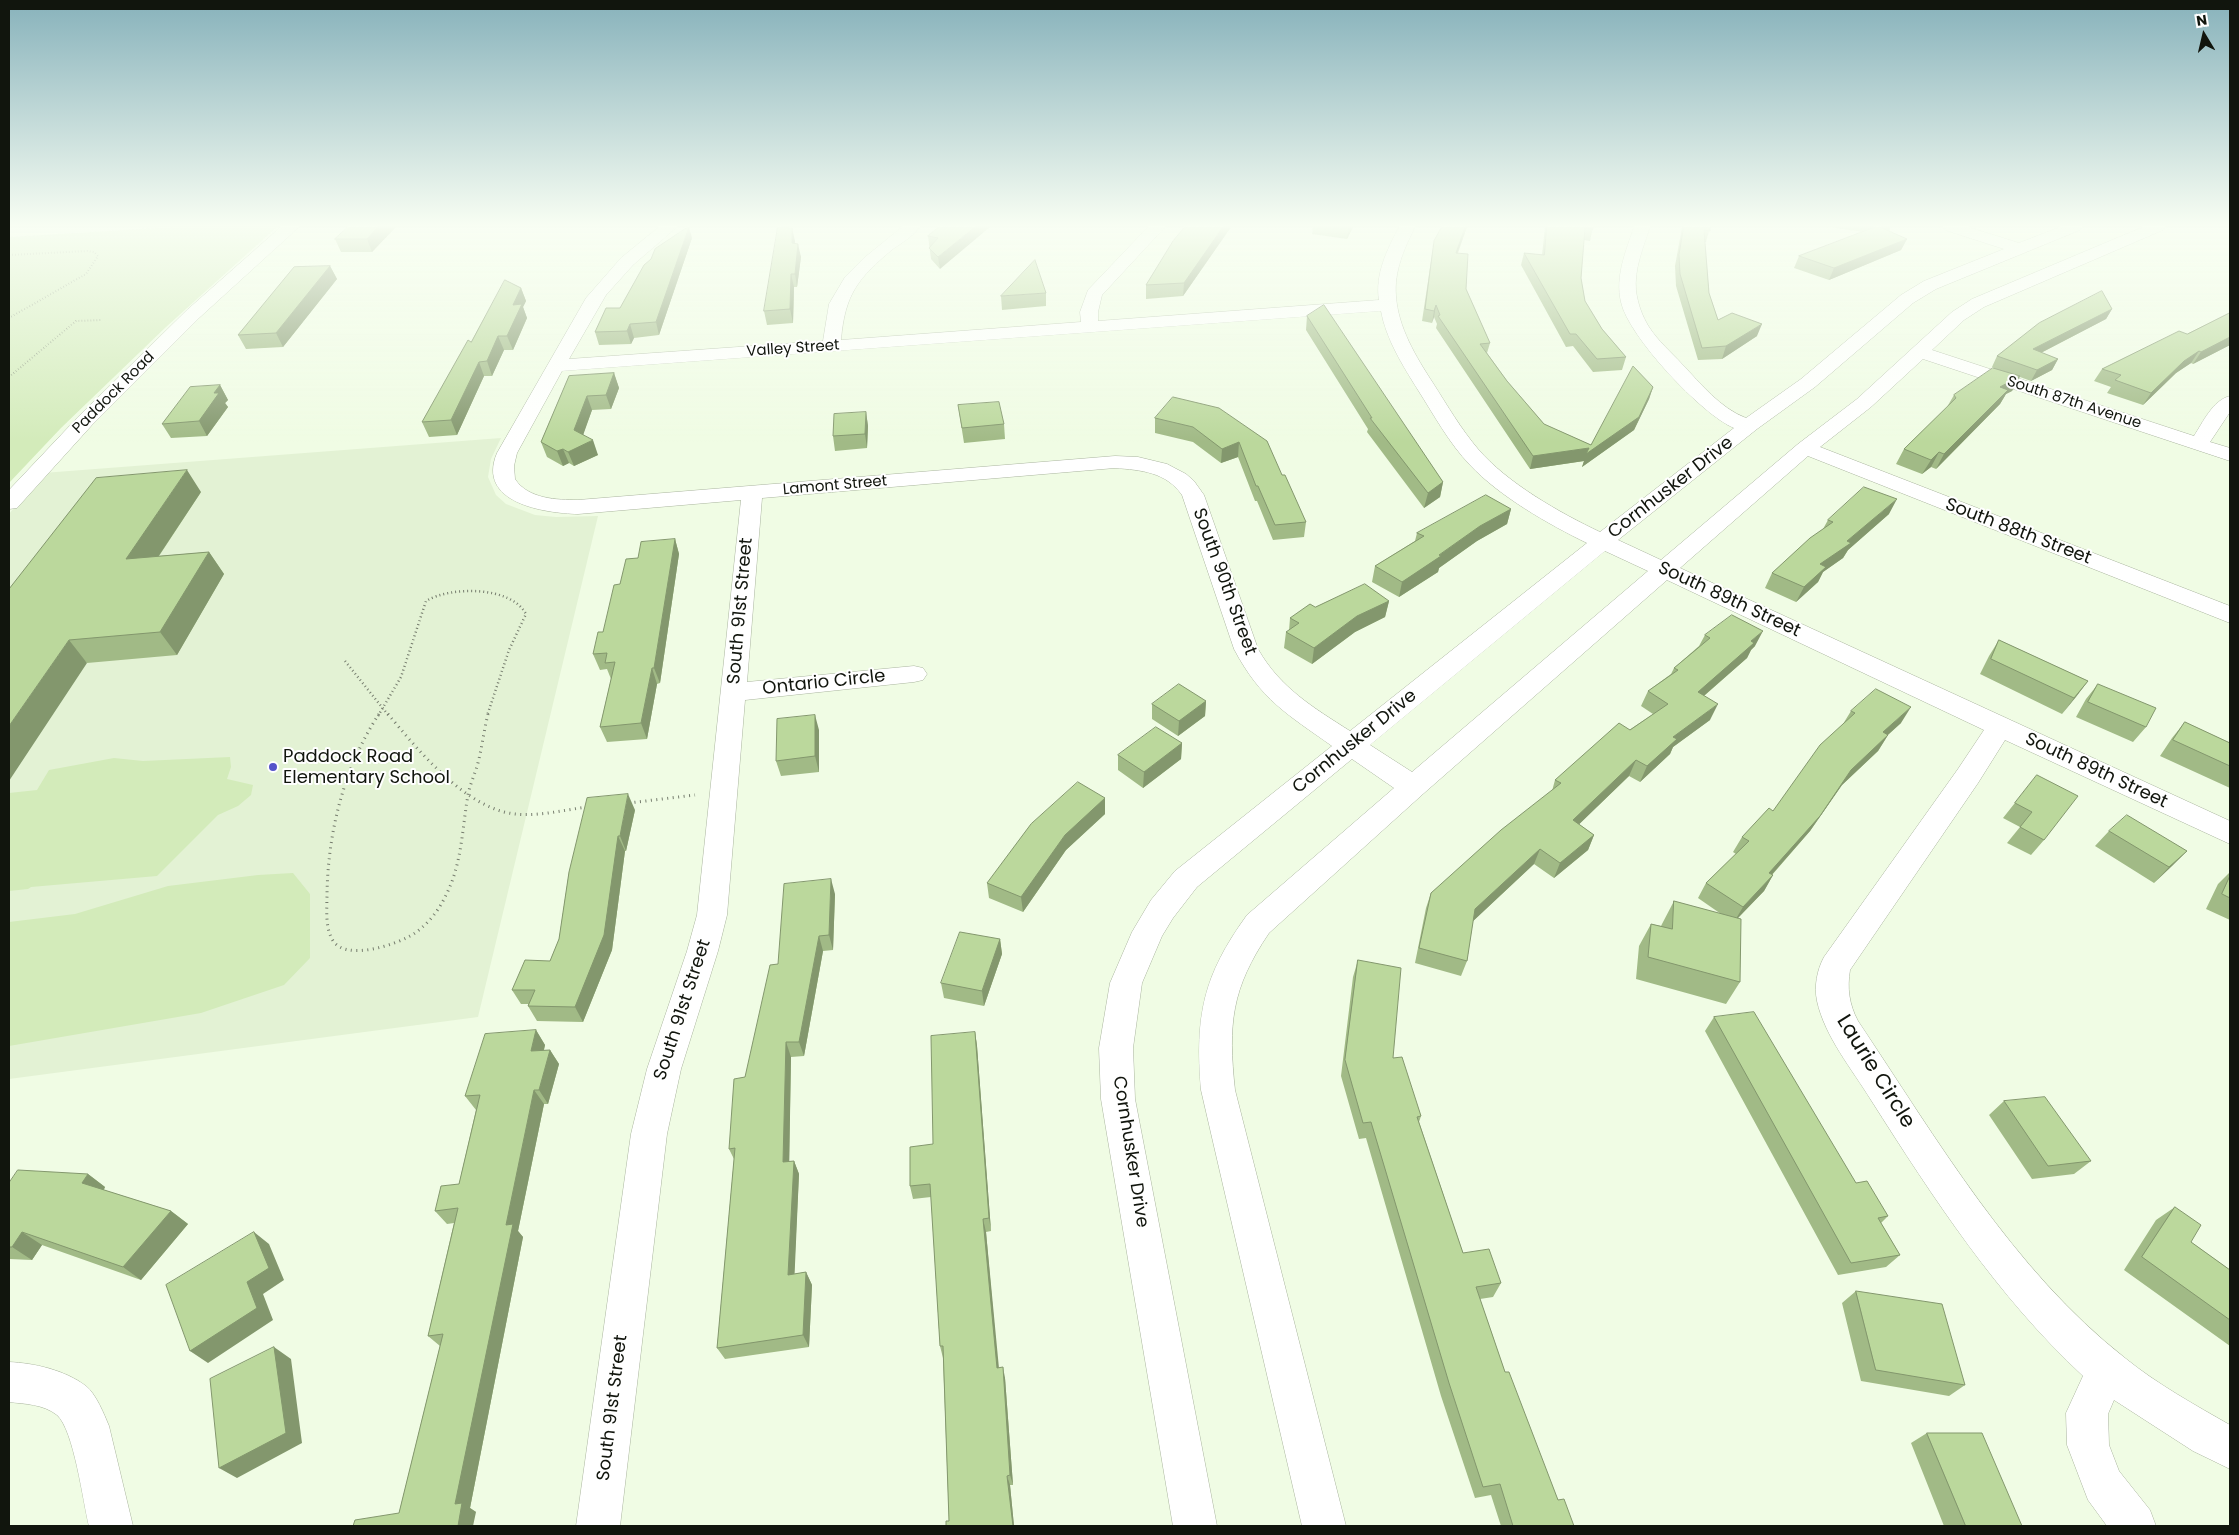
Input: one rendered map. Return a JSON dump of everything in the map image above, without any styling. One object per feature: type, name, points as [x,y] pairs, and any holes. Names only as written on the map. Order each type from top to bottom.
[{"type":"street","name":"Paddock Road","points":[[9,503],[85,421],[210,299]]},
{"type":"street","points":[[556,366],[594,299]]},
{"type":"street","points":[[831,346],[834,320],[841,299]]},
{"type":"street","points":[[1090,327],[1088,312],[1092,299]]},
{"type":"street","name":"South 89th Street","points":[[1388,299],[1395,331],[1407,358],[1457,436],[1496,478],[1528,500],[1580,530],[2230,833]]},
{"type":"street","points":[[1629,299],[1632,314],[1649,341],[1716,410],[1730,419],[1748,426]]},
{"type":"street","name":"Cornhusker Drive","points":[[1195,1526],[1118,1099],[1116,1048],[1120,1012],[1126,983],[1148,932],[1162,909],[1186,880],[1604,541],[1748,426],[1808,383],[1908,299]]},
{"type":"street","points":[[1324,1526],[1218,1090],[1214,1050],[1218,1002],[1241,946],[1258,924],[1412,787],[1805,448],[1864,403],[1958,316],[1988,299]]},
{"type":"street","name":"Valley Street","points":[[556,366],[1388,305]]},
{"type":"street","name":"South 87th Avenue","points":[[1918,351],[2230,455]]},
{"type":"street","name":"Lamont Street","points":[[556,366],[507,453],[503,468],[503,474],[509,486],[517,494],[541,504],[562,507],[1115,462],[1157,467],[1182,480]]},
{"type":"street","points":[[2198,445],[2223,408],[2230,402]]},
{"type":"street","name":"South 88th Street","points":[[1805,448],[2230,615]]},
{"type":"street","name":"South 90th Street","points":[[1182,480],[1193,495],[1246,649],[1258,672],[1287,702],[1412,787]]},
{"type":"street","name":"South 91st Street","points":[[598,1526],[647,1145],[655,1100],[667,1057],[704,952],[712,915],[752,493]]},
{"type":"street","name":"Ontario Circle","points":[[734,692],[914,674]]},
{"type":"street","name":"Laurie Circle","points":[[2000,726],[1968,776],[1835,966],[1830,987],[1835,1009],[1846,1031],[1971,1220],[2000,1259],[2033,1297],[2107,1370],[2196,1430],[2230,1448]]},
{"type":"street","points":[[2107,1370],[2087,1413],[2088,1445],[2103,1485],[2134,1526]]},
{"type":"street","points":[[9,1382],[40,1384],[72,1401],[88,1426],[111,1526]]},
{"type":"path","points":[[9,318],[43,299]]},
{"type":"path","points":[[9,376],[76,321],[102,320]]},
{"type":"path","points":[[468,591],[514,600],[523,606],[526,614],[499,678],[484,730],[478,764],[469,794],[459,858],[440,906],[412,936],[395,944],[366,950],[343,950],[334,944],[329,932],[326,901],[331,842],[339,810],[360,746],[384,709],[400,678],[426,602],[436,595],[468,591]]},
{"type":"path","points":[[345,661],[384,709],[444,774],[486,806],[503,812],[522,815],[590,807]]},
{"type":"path","points":[[628,803],[725,792]]},
{"type":"shaded area","points":[[9,299],[197,299],[61,428],[9,483]]},
{"type":"shaded area","name":"Paddock Road Elementary School","points":[[501,438],[491,459],[488,477],[496,495],[506,504],[535,515],[556,517],[598,516],[478,1017],[9,1079],[9,514],[43,473]]},
{"type":"shaded area","points":[[230,757],[231,767],[227,779],[253,785],[251,795],[238,806],[218,815],[157,876],[31,887],[9,891],[9,793],[37,790],[49,770],[114,758],[143,761]]},
{"type":"shaded area","points":[[293,873],[310,894],[310,958],[284,985],[201,1013],[9,1046],[9,922],[75,914],[168,886],[258,875]]},
{"type":"building","points":[[268,299],[304,299],[276,333],[238,335]]},
{"type":"building","points":[[495,299],[516,299],[513,305],[522,304],[507,336],[498,336],[487,361],[479,362],[451,420],[422,422],[468,340],[471,342]]},
{"type":"building","points":[[625,299],[664,299],[656,322],[630,324],[627,331],[595,332],[606,308],[620,308]]},
{"type":"building","points":[[766,299],[790,299],[790,309],[764,311]]},
{"type":"building","points":[[1426,299],[1470,299],[1490,343],[1480,344],[1507,381],[1544,424],[1591,445],[1633,366],[1653,387],[1639,417],[1586,454],[1589,448],[1533,456],[1438,316],[1440,315],[1436,305],[1434,311],[1425,309]]},
{"type":"building","points":[[1550,299],[1585,299],[1602,329],[1626,357],[1597,359],[1576,334],[1570,334]]},
{"type":"building","points":[[1687,299],[1711,299],[1718,320],[1732,313],[1762,324],[1726,346],[1702,348]]},
{"type":"building","points":[[2087,299],[2106,299],[2112,309],[2033,349],[2058,359],[2037,370],[1997,356],[2039,323]]},
{"type":"building","points":[[1324,305],[1443,482],[1428,493],[1370,418],[1372,418],[1307,316]]},
{"type":"building","points":[[2230,313],[2230,337],[2201,352],[2199,351],[2184,361],[2151,393],[2115,380],[2121,375],[2102,369],[2179,331],[2187,334]]},
{"type":"building","points":[[1993,368],[2020,376],[2000,387],[2008,390],[1944,454],[1939,452],[1931,460],[1904,449],[1956,398],[1954,395]]},
{"type":"building","points":[[614,373],[606,395],[587,396],[574,430],[593,440],[568,452],[563,449],[557,451],[541,442],[569,376]]},
{"type":"building","points":[[220,385],[214,393],[219,393],[199,421],[162,424],[190,387]]},
{"type":"building","points":[[1173,397],[1219,408],[1267,441],[1306,522],[1275,525],[1258,486],[1256,486],[1239,442],[1222,449],[1193,427],[1155,418]]},
{"type":"building","points":[[999,402],[1004,424],[962,428],[958,405]]},
{"type":"building","points":[[866,412],[865,434],[833,436],[834,414]]},
{"type":"building","points":[[187,470],[126,559],[209,552],[160,632],[69,640],[9,726],[9,589],[96,478]]},
{"type":"building","points":[[1864,487],[1897,499],[1847,541],[1851,543],[1820,564],[1826,567],[1804,587],[1772,573],[1810,538],[1833,522],[1828,520]]},
{"type":"building","points":[[1486,495],[1511,509],[1480,526],[1439,555],[1441,556],[1402,582],[1375,566],[1424,536],[1417,533]]},
{"type":"building","points":[[675,539],[654,668],[652,668],[641,723],[600,727],[615,662],[605,663],[607,653],[593,654],[598,632],[603,632],[614,585],[620,584],[626,559],[638,558],[641,542]]},
{"type":"building","points":[[1365,584],[1389,601],[1357,616],[1314,648],[1286,632],[1299,623],[1290,618],[1310,604],[1315,607]]},
{"type":"building","points":[[1732,615],[1763,631],[1751,641],[1754,643],[1698,692],[1718,704],[1673,737],[1677,739],[1647,766],[1636,760],[1573,820],[1594,835],[1560,863],[1540,849],[1475,909],[1467,961],[1419,948],[1431,893],[1501,830],[1561,783],[1555,780],[1619,723],[1630,730],[1668,704],[1648,691],[1678,670],[1674,668],[1710,638],[1705,635]]},
{"type":"building","points":[[1999,640],[2088,681],[2074,698],[1991,659]]},
{"type":"building","points":[[1179,684],[1206,701],[1179,721],[1152,704]]},
{"type":"building","points":[[2098,684],[2156,708],[2146,727],[2088,702]]},
{"type":"building","points":[[1876,689],[1911,707],[1883,732],[1888,735],[1851,770],[1820,816],[1769,873],[1773,875],[1743,907],[1706,883],[1749,841],[1742,837],[1769,808],[1773,811],[1820,745],[1855,713],[1851,711]]},
{"type":"building","points":[[815,715],[815,756],[776,761],[777,719]]},
{"type":"building","points":[[2185,722],[2230,743],[2230,766],[2173,740]]},
{"type":"building","points":[[1156,727],[1182,743],[1144,772],[1118,755]]},
{"type":"building","points":[[2037,775],[2078,796],[2044,840],[2020,827],[2032,812],[2015,803]]},
{"type":"building","points":[[1078,782],[1105,798],[1065,835],[1021,897],[987,883],[1031,824]]},
{"type":"building","points":[[628,794],[620,836],[618,836],[604,935],[575,1007],[528,1006],[535,990],[512,990],[525,960],[550,961],[559,939],[569,872],[587,798]]},
{"type":"building","points":[[2127,815],[2187,851],[2169,867],[2109,831]]},
{"type":"building","points":[[2230,876],[2230,898],[2222,894]]},
{"type":"building","points":[[831,879],[829,935],[819,936],[799,1042],[786,1042],[783,1162],[794,1161],[788,1275],[806,1272],[803,1335],[717,1348],[735,1148],[729,1149],[734,1079],[745,1077],[770,965],[778,964],[784,884]]},
{"type":"building","points":[[1674,901],[1741,919],[1740,982],[1648,957],[1651,924],[1672,929]]},
{"type":"building","points":[[960,932],[1000,939],[982,991],[941,983]]},
{"type":"building","points":[[1358,960],[1401,968],[1393,1058],[1402,1057],[1421,1116],[1417,1117],[1463,1253],[1489,1249],[1501,1283],[1476,1287],[1505,1372],[1509,1372],[1558,1500],[1564,1499],[1574,1526],[1513,1526],[1500,1484],[1483,1487],[1449,1383],[1371,1122],[1363,1123],[1345,1060]]},
{"type":"building","points":[[1754,1012],[1856,1183],[1867,1181],[1888,1216],[1878,1218],[1900,1255],[1851,1263],[1714,1017]]},
{"type":"building","points":[[536,1030],[531,1051],[550,1050],[539,1090],[534,1090],[506,1225],[513,1224],[455,1504],[462,1503],[458,1526],[353,1526],[355,1520],[399,1513],[443,1334],[428,1336],[458,1208],[435,1211],[441,1186],[459,1184],[480,1095],[465,1096],[485,1034]]},
{"type":"building","points":[[975,1032],[989,1218],[983,1219],[997,1368],[1003,1367],[1010,1475],[1007,1476],[1013,1526],[946,1526],[946,1521],[949,1521],[943,1346],[940,1346],[930,1184],[910,1186],[910,1147],[933,1144],[931,1036]]},
{"type":"building","points":[[2045,1097],[2091,1161],[2048,1166],[2004,1101]]},
{"type":"building","points":[[18,1170],[88,1174],[82,1183],[171,1211],[123,1267],[22,1232],[12,1247],[9,1247],[9,1183]]},
{"type":"building","points":[[2175,1207],[2201,1225],[2191,1242],[2230,1270],[2230,1320],[2142,1257]]},
{"type":"building","points":[[254,1232],[269,1268],[247,1282],[257,1308],[190,1351],[166,1285]]},
{"type":"building","points":[[1856,1291],[1942,1304],[1965,1385],[1876,1370]]},
{"type":"building","points":[[274,1347],[286,1433],[219,1468],[210,1379]]},
{"type":"building","points":[[1927,1433],[1982,1433],[2022,1526],[1966,1526]]},
{"type":"place","name":"Paddock Road Elementary School","points":[[273,767]]}]
